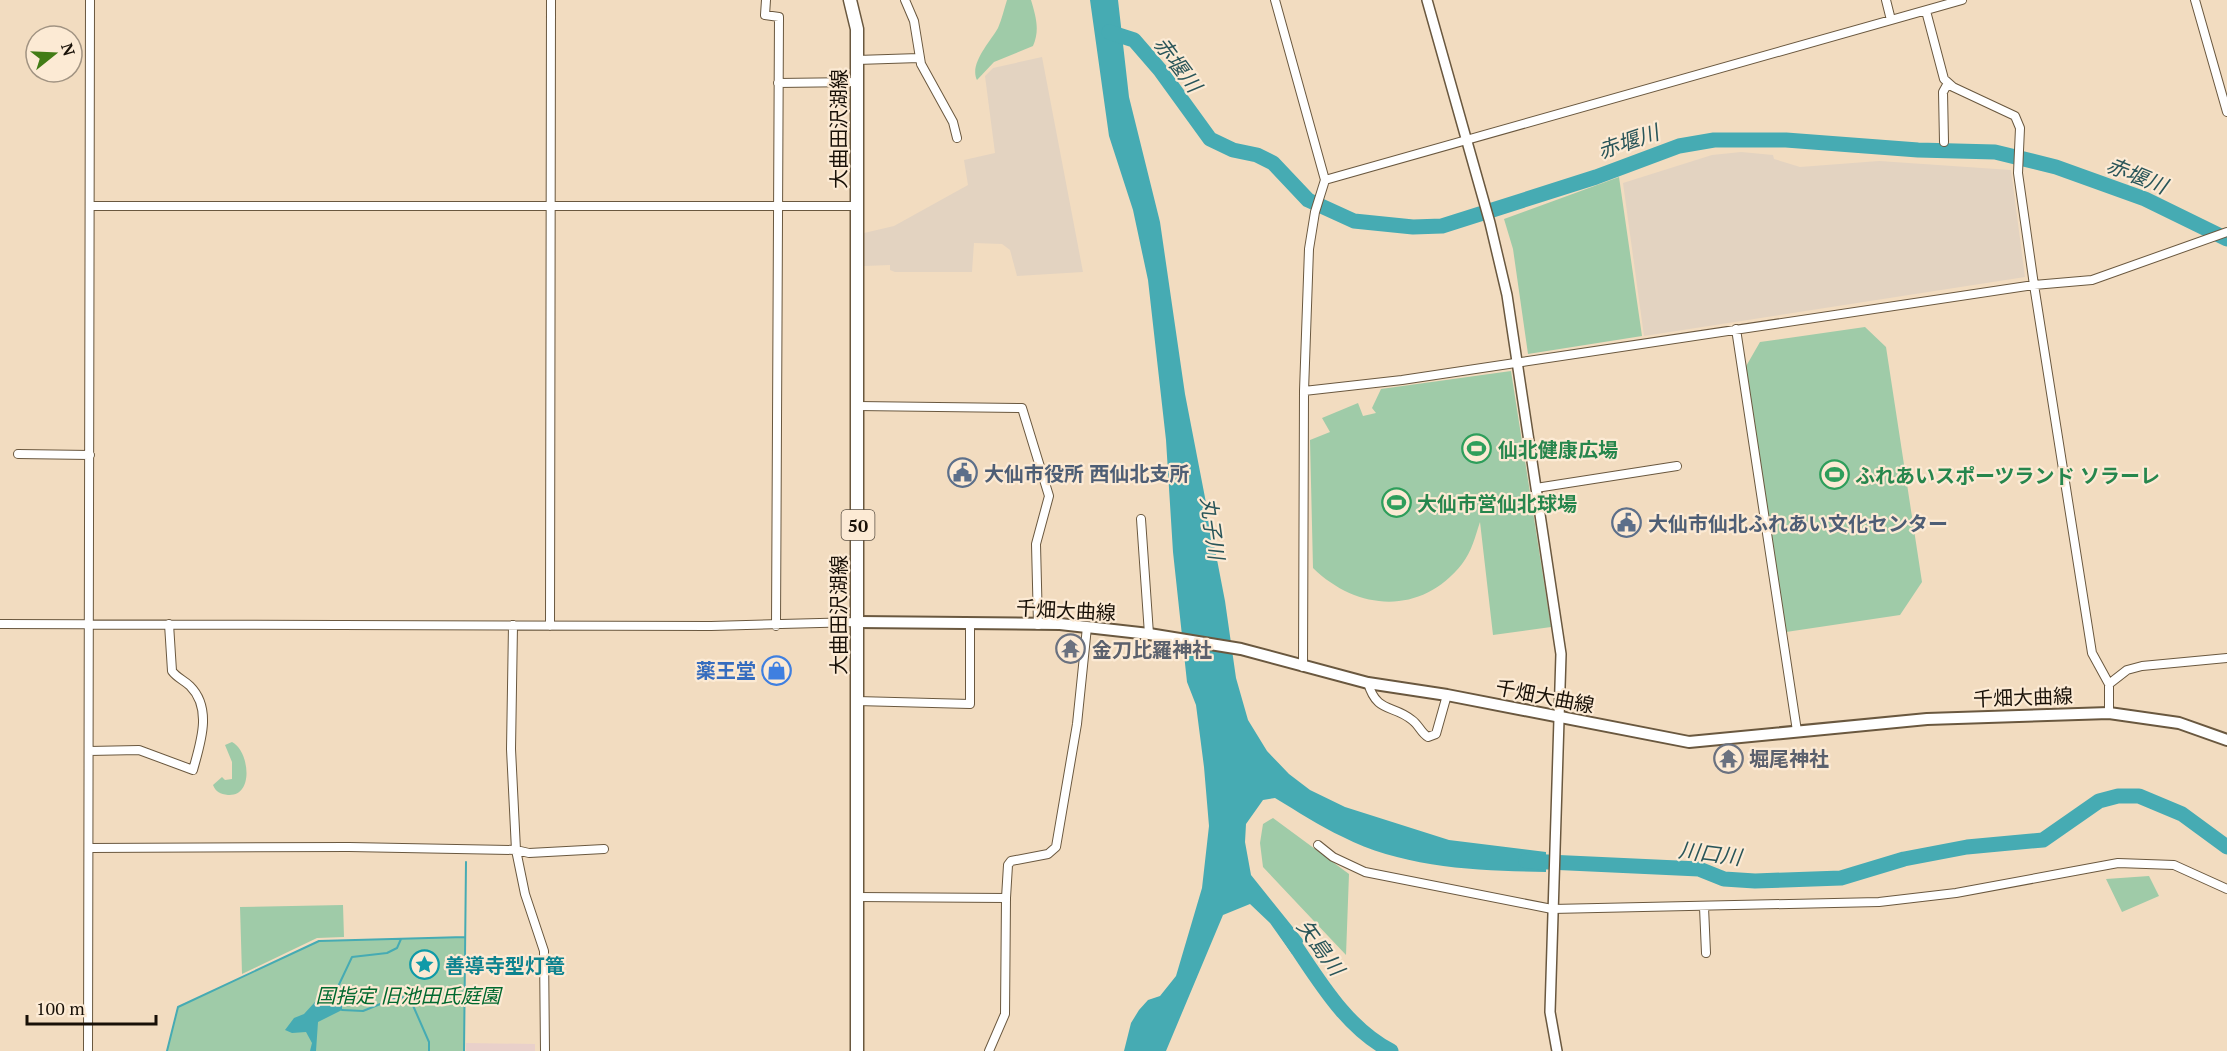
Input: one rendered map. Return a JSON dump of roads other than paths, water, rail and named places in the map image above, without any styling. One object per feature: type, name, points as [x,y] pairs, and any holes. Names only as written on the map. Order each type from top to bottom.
[{"type":"main road","name":"大曲田沢湖線","points":[[850,0],[857,29],[857,1051]]},
{"type":"main road","name":"千畑大曲線","points":[[858,622],[1087,627],[1149,634],[1271,656],[1303,667],[1368,683],[1447,695],[1689,742],[1927,719],[2109,713],[2179,723],[2227,740]]},
{"type":"street","points":[[88,1051],[90,0]]},
{"type":"street","points":[[550,626],[551,0]]},
{"type":"street","points":[[766,0],[765,15],[779,17],[776,626]]},
{"type":"street","points":[[905,0],[914,21],[919,58],[953,123],[957,138]]},
{"type":"street","points":[[1275,0],[1325,180],[1314,212],[1310,249],[1304,391],[1303,667]]},
{"type":"street","points":[[1427,0],[1490,223],[1507,296],[1561,654],[1550,1012],[1557,1051]]},
{"type":"street","points":[[1886,0],[1891,20]]},
{"type":"street","points":[[1325,180],[1962,0]]},
{"type":"street","points":[[2195,0],[2227,112]]},
{"type":"street","points":[[1926,10],[1944,79],[2015,116],[2020,128],[2018,173],[2034,285],[2092,653],[2109,684],[2109,713]]},
{"type":"street","points":[[857,60],[919,58]]},
{"type":"street","points":[[778,83],[857,82]]},
{"type":"street","points":[[1944,142],[1943,92],[1948,83]]},
{"type":"street","points":[[90,206],[858,206]]},
{"type":"street","points":[[1304,391],[1402,380],[2034,285],[2092,280],[2227,232]]},
{"type":"street","points":[[1736,329],[1797,731]]},
{"type":"street","points":[[858,406],[1022,408],[1049,496],[1036,544],[1038,625]]},
{"type":"street","points":[[18,454],[90,455]]},
{"type":"street","points":[[1536,488],[1677,466]]},
{"type":"street","points":[[1141,519],[1149,634]]},
{"type":"street","points":[[0,624],[776,626],[858,622]]},
{"type":"street","points":[[89,751],[139,750],[193,770],[201,741],[203,716],[191,687],[172,671],[169,624]]},
{"type":"street","points":[[857,701],[970,704],[970,625]]},
{"type":"street","points":[[513,626],[511,749],[516,850],[525,894],[544,951],[545,1051]]},
{"type":"street","points":[[989,1051],[1005,1014],[1008,865],[1011,861],[1048,854],[1056,847],[1077,724],[1087,627]]},
{"type":"street","points":[[2109,684],[2127,670],[2142,666],[2227,658]]},
{"type":"street","points":[[1368,683],[1377,702],[1384,708],[1408,716],[1428,737],[1436,735],[1447,695]]},
{"type":"street","points":[[1318,845],[1333,856],[1365,872],[1552,909],[1879,902],[1956,893],[2118,863],[2174,866],[2227,889]]},
{"type":"street","points":[[89,848],[349,847],[516,850],[529,853],[604,849]]},
{"type":"street","points":[[857,897],[1006,898]]},
{"type":"street","points":[[1704,907],[1706,952]]},
{"type":"water","points":[[1090,0],[1118,0],[1129,97],[1160,222],[1185,394],[1225,601],[1236,678],[1248,720],[1267,751],[1289,774],[1310,790],[1345,807],[1449,840],[1546,852],[1546,872],[1442,866],[1366,847],[1317,823],[1275,798],[1263,800],[1246,824],[1245,842],[1251,875],[1304,941],[1292,954],[1270,923],[1250,904],[1223,915],[1166,1051],[1124,1051],[1131,1023],[1139,1010],[1148,1000],[1160,996],[1176,976],[1202,888],[1209,826],[1196,705],[1187,682],[1173,552],[1166,440],[1148,280],[1133,210],[1109,136]]},
{"type":"water","points":[[325,991],[335,993],[342,1004],[342,1010],[318,1022],[316,1051],[310,1051],[312,1043],[306,1032],[292,1033],[285,1030],[294,1018],[304,1014]]},
{"type":"waterway","name":"赤堰川","points":[[1109,32],[1134,40],[1160,70],[1210,139],[1233,150],[1257,155],[1273,163],[1308,200],[1354,221],[1413,227],[1442,226],[1596,177],[1679,146],[1714,140],[1786,140],[1918,150],[1995,152],[2056,167],[2145,199],[2227,239]]},
{"type":"waterway","name":"川口川","points":[[1526,861],[1699,869],[1724,879],[1755,881],[1841,878],[1904,859],[1967,847],[2043,840],[2099,801],[2118,796],[2139,796],[2182,814],[2227,847]]},
{"type":"waterway","points":[[464,1051],[466,862]]},
{"type":"waterway","name":"矢島川","points":[[1286,932],[1345,1014],[1359,1028],[1391,1051]]},
{"type":"waterway","points":[[167,1051],[178,1007],[319,941],[465,937]]},
{"type":"waterway","points":[[335,993],[352,957],[387,953],[397,948],[401,939]]},
{"type":"waterway","points":[[342,1010],[363,1011],[400,996],[411,1001],[429,1042],[429,1051]]},
{"type":"place","name":"仙北健康広場","points":[[1477,449]]},
{"type":"place","name":"大仙市役所 西仙北支所","points":[[963,473]]},
{"type":"place","name":"ふれあいスポーツランド ソラーレ","points":[[1834,475]]},
{"type":"place","name":"大仙市営仙北球場","points":[[1396,503]]},
{"type":"place","name":"大仙市仙北ふれあい文化センター","points":[[1627,523]]},
{"type":"place","name":"金刀比羅神社","points":[[1071,649]]},
{"type":"place","name":"薬王堂","points":[[777,670]]},
{"type":"place","name":"堀尾神社","points":[[1728,758]]},
{"type":"place","name":"善導寺型灯篭","points":[[424,965]]},
{"type":"water label","name":"丸子川","points":[[1213,528]]},
{"type":"park label","name":"国指定 旧池田氏庭園","points":[[408,995]]}]
